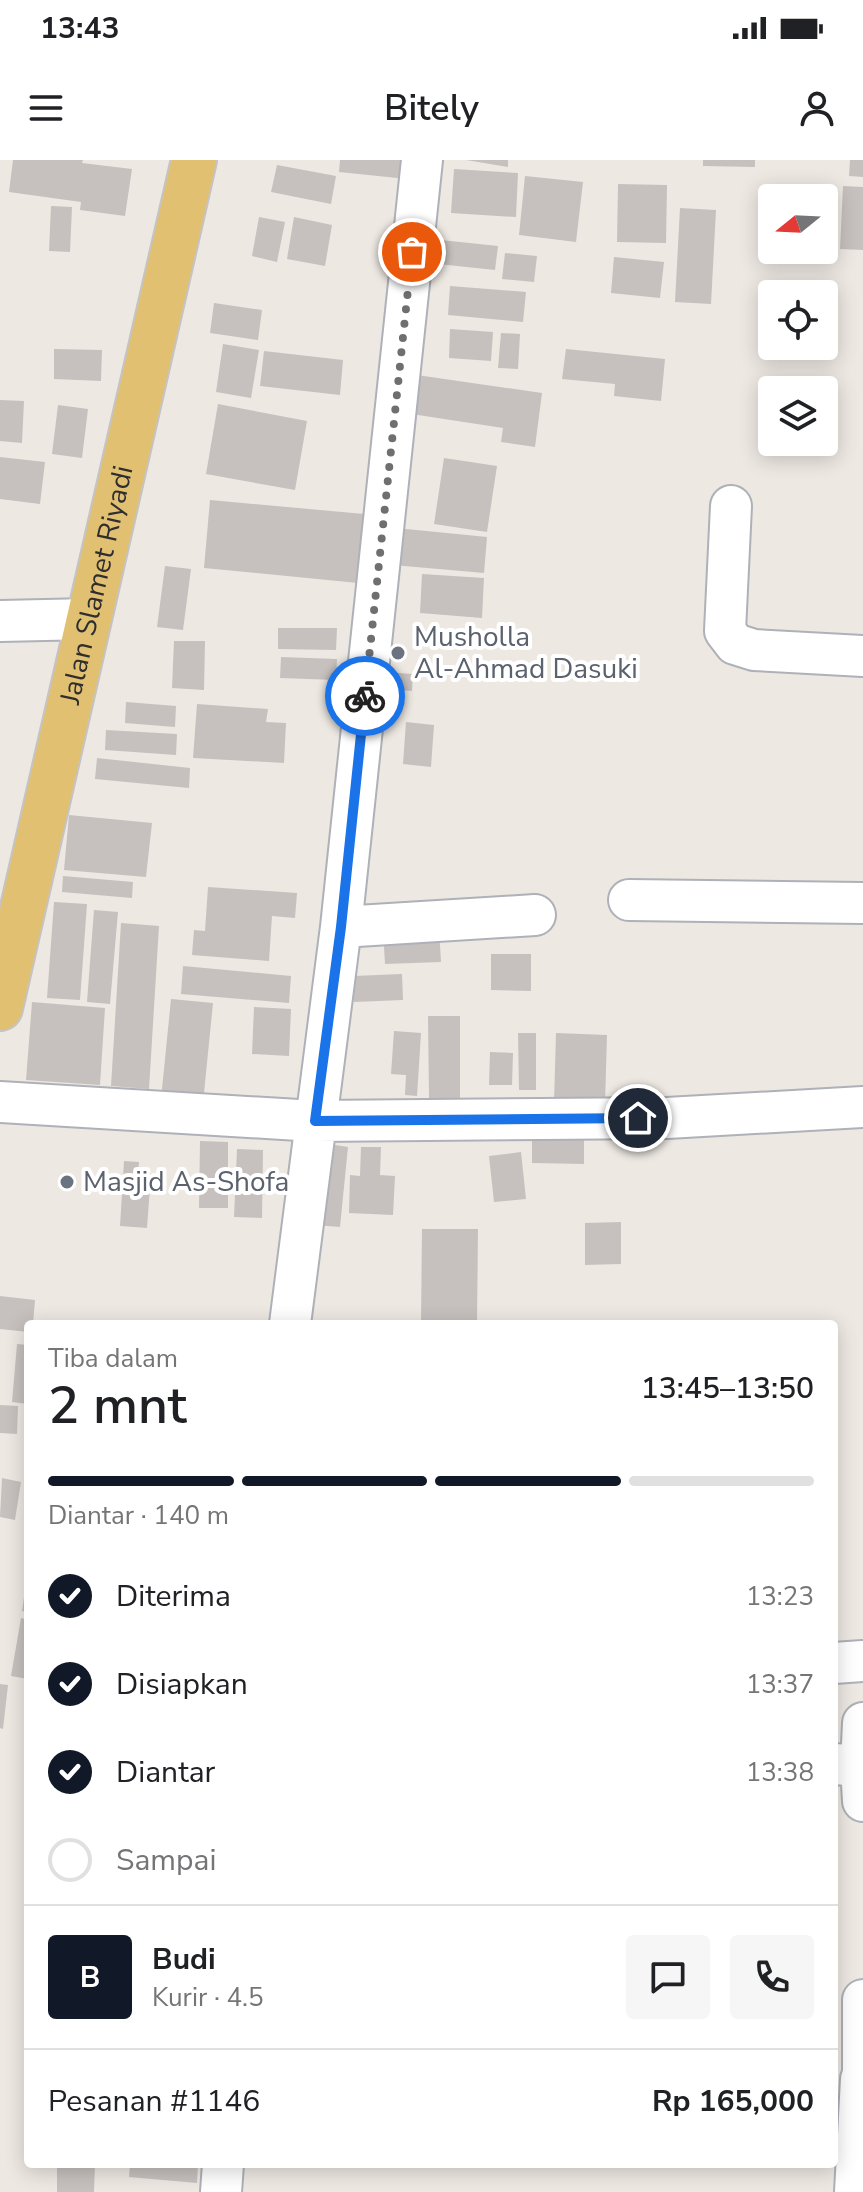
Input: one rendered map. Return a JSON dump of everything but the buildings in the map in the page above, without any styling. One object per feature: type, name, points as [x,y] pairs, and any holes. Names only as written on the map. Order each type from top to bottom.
[{"type":"main road","name":"Jalan Slamet Riyadi","points":[[0,1008],[194,160]]},
{"type":"street","points":[[290,1320],[341,927],[422,160]]},
{"type":"street","points":[[731,506],[725,631],[735,644],[754,650],[863,656]]},
{"type":"street","points":[[0,621],[90,619]]},
{"type":"street","points":[[629,900],[863,903]]},
{"type":"street","points":[[341,927],[535,915]]},
{"type":"street","points":[[0,1102],[315,1121],[667,1118],[863,1107]]},
{"type":"street","points":[[838,1663],[863,1661]]},
{"type":"street","points":[[853,1777],[863,1723]]},
{"type":"street","points":[[855,2192],[863,2000]]},
{"type":"street","points":[[221,2192],[223,2168]]},
{"type":"way so far","points":[[365,696],[412,252]]},
{"type":"place","name":"Musholla Al-Ahmad Dasuki","points":[[398,653]]},
{"type":"place","name":"Masjid As-Shofa","points":[[67,1182]]},
{"type":"route","points":[[365,696],[341,927],[315,1121],[638,1118]]}]
